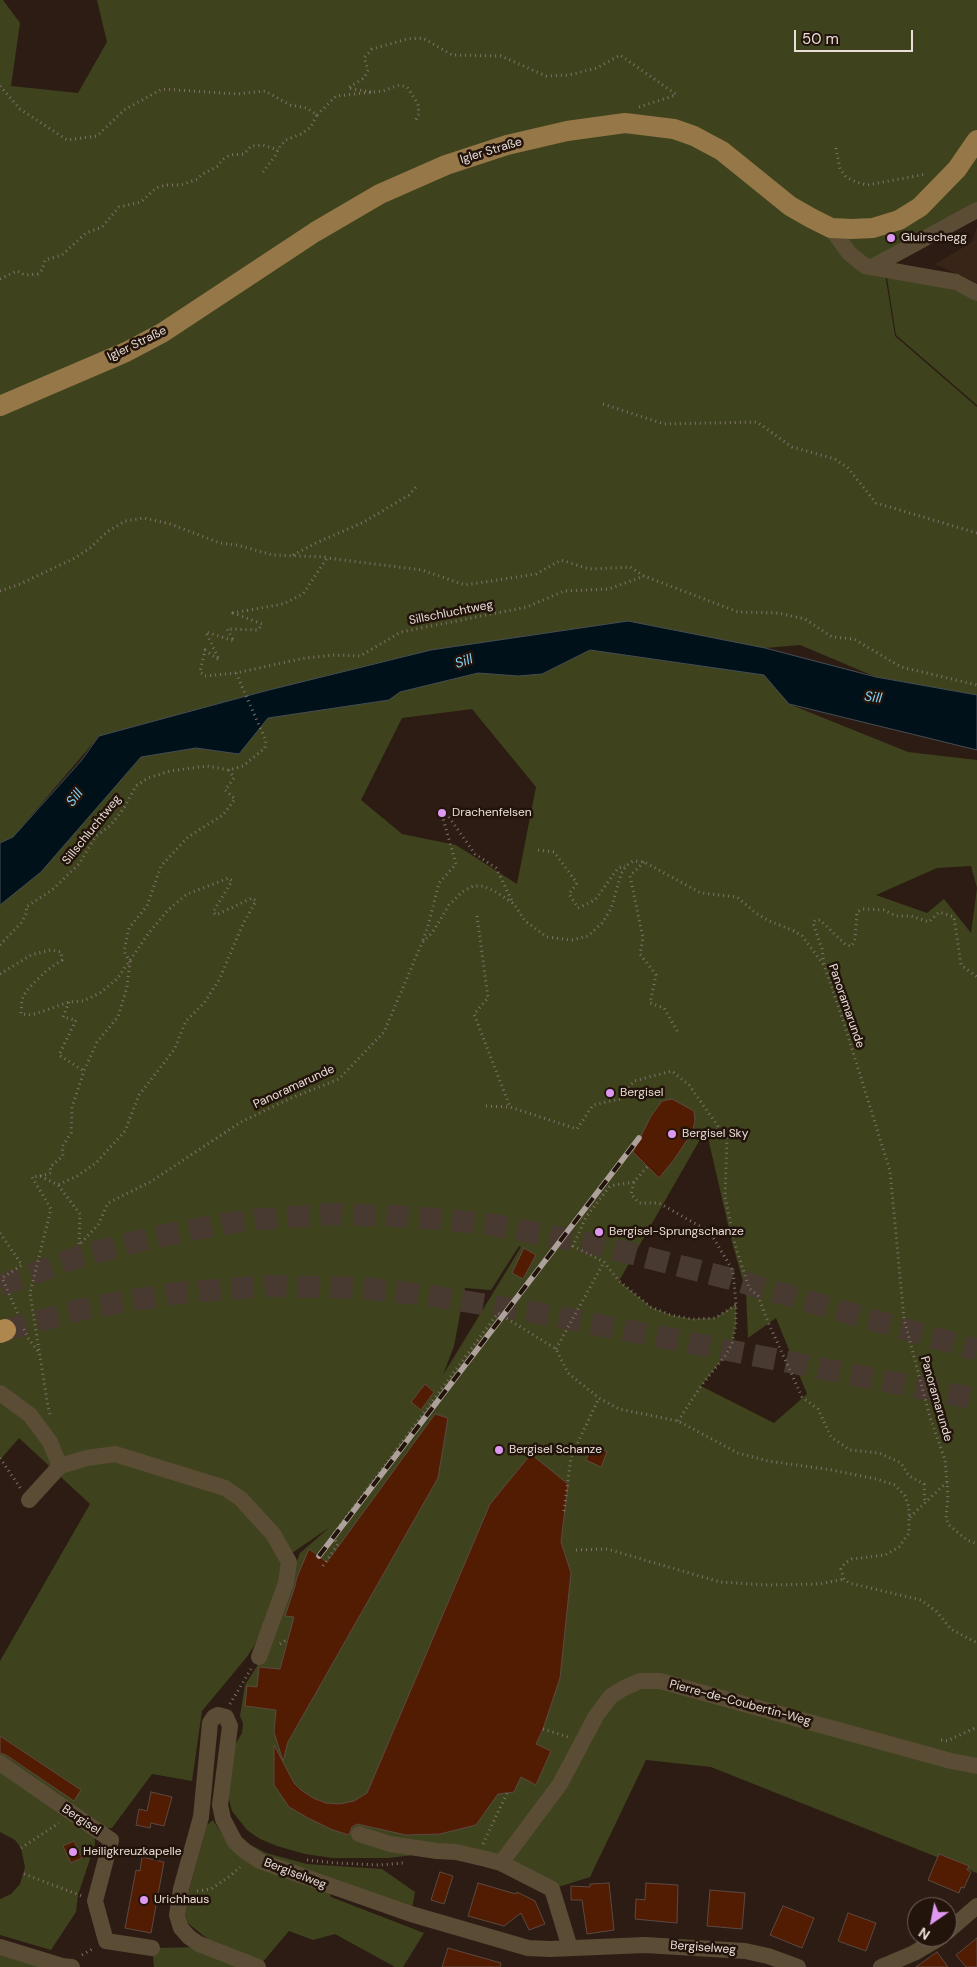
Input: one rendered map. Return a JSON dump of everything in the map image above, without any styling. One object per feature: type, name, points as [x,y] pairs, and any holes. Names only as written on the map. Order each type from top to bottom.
[{"type":"main road","name":"Igler Straße","points":[[0,406],[126,352],[162,334],[315,232],[380,194],[446,165],[506,145],[568,131],[625,123],[674,129],[694,136],[722,150],[790,206],[831,228],[852,229],[873,228],[899,220],[920,207],[957,169],[977,140]]},
{"type":"street","points":[[872,267],[977,210]]},
{"type":"street","points":[[831,228],[849,254],[865,266],[956,282],[977,293]]},
{"type":"street","points":[[0,1393],[30,1415],[50,1442],[60,1466]]},
{"type":"street","points":[[29,1500],[60,1466],[87,1458],[115,1454],[225,1488],[246,1504],[273,1534],[289,1562],[286,1583],[258,1657]]},
{"type":"street","name":"Pierre-de-Coubertin-Weg","points":[[501,1863],[560,1784],[596,1716],[611,1696],[640,1681],[660,1681],[951,1761],[977,1766]]},
{"type":"street","points":[[223,1715],[216,1716],[210,1723],[202,1817],[180,1889],[177,1915],[181,1928],[194,1941],[204,1947],[258,1967]]},
{"type":"street","name":"Bergiselweg","points":[[223,1715],[228,1719],[230,1726],[223,1770],[220,1805],[222,1813],[231,1837],[242,1849],[251,1856],[278,1868],[411,1914],[523,1947],[542,1949],[645,1945],[745,1950],[798,1967]]},
{"type":"street","name":"Bergisel","points":[[0,1763],[112,1840],[95,1901]]},
{"type":"street","points":[[359,1834],[390,1844],[477,1856],[501,1863],[552,1889],[570,1948]]},
{"type":"street","points":[[95,1901],[106,1942],[152,1948]]},
{"type":"street","points":[[957,1923],[977,1906]]},
{"type":"street","points":[[0,1947],[67,1966]]},
{"type":"street","points":[[881,1967],[924,1947]]},
{"type":"path","points":[[371,92],[348,88],[364,78],[368,70],[364,58],[372,49],[406,39],[423,38],[452,55],[501,56],[546,76],[569,75],[597,68],[620,55],[677,95],[629,110],[625,123]]},
{"type":"path","points":[[263,172],[286,140],[301,134],[311,127],[317,115],[336,96],[390,89],[399,84],[407,88],[418,104],[419,114],[414,122]]},
{"type":"path","points":[[0,86],[20,110],[67,140],[97,136],[124,110],[162,89],[237,94],[264,90],[290,105],[307,108],[317,115]]},
{"type":"path","points":[[0,279],[17,272],[38,274],[46,260],[62,255],[86,233],[102,227],[119,207],[141,202],[156,188],[166,185],[181,185],[198,179],[201,175],[218,166],[222,160],[230,155],[244,154],[251,146],[263,144],[278,150]]},
{"type":"path","points":[[836,148],[840,169],[846,177],[856,182],[867,184],[929,174]]},
{"type":"path","points":[[603,404],[664,424],[757,422],[792,447],[835,459],[848,468],[876,503],[977,533]]},
{"type":"path","points":[[293,556],[316,543],[364,522],[409,495],[416,487]]},
{"type":"path","points":[[0,591],[20,584],[75,558],[90,548],[107,532],[125,521],[144,518],[170,524],[220,543],[273,555],[327,558],[422,570],[465,585],[536,574],[561,560],[590,569],[630,567],[644,576],[738,612],[778,613],[805,619],[832,637],[854,639],[901,667],[977,685]]},
{"type":"path","name":"Sillschluchtweg","points":[[327,558],[303,594],[283,604],[233,613],[262,624],[258,630],[227,629],[234,641],[206,632],[219,660],[205,650],[200,672],[206,676],[236,674],[305,658],[335,655],[360,656],[401,632],[527,607],[564,591],[609,589],[644,576]]},
{"type":"path","points":[[51,1416],[30,1293],[51,1209],[32,1177],[51,1173],[50,1166],[63,1156],[62,1146],[71,1133],[72,1108],[84,1071],[97,1042],[118,1017],[127,987],[130,962],[124,951],[129,928],[147,906],[161,866],[188,837],[223,815],[235,799],[225,790],[234,778],[229,770],[243,766],[265,748],[266,741],[236,674]]},
{"type":"path","name":"Sillschluchtweg","points":[[0,945],[22,923],[27,912],[26,907],[52,890],[78,864],[96,836],[110,826],[124,808],[136,786],[148,778],[170,771],[206,766],[229,770]]},
{"type":"path","points":[[422,943],[439,883],[456,864],[442,816],[446,814],[476,854],[496,868],[514,904]]},
{"type":"path","points":[[538,850],[554,852],[577,883],[569,894],[578,908],[595,900],[618,868],[626,866],[632,861],[644,862]]},
{"type":"path","points":[[644,862],[630,876],[644,938],[640,954],[656,975],[650,1002],[664,1008],[679,1034]]},
{"type":"path","name":"Panoramarunde","points":[[644,862],[701,893],[737,897],[756,914],[802,936],[824,965],[890,1171],[904,1319],[930,1417],[945,1460],[948,1525],[967,1540],[977,1544]]},
{"type":"path","name":"Panoramarunde","points":[[40,1176],[58,1185],[80,1214],[79,1245],[98,1225],[108,1203],[150,1182],[242,1122],[289,1098],[339,1079],[384,1032],[422,943],[432,933],[449,905],[462,892],[473,886],[483,886],[514,904],[525,921],[546,937],[572,940],[588,936],[602,923],[611,909],[621,874],[626,866]]},
{"type":"path","points":[[0,974],[31,955],[50,950],[62,952],[62,960],[46,971],[27,990],[22,999],[21,1014],[32,1015],[69,1002],[84,1001],[100,993],[117,979],[148,934],[168,910],[187,894],[229,878],[232,881],[212,912],[216,915],[252,898],[256,901],[243,924],[219,980],[204,1003],[186,1021],[174,1050],[139,1095],[125,1131],[96,1163],[77,1176],[58,1185]]},
{"type":"path","points":[[824,965],[822,949],[813,923],[814,920],[820,920],[846,945],[852,946],[855,939],[857,912],[863,909],[884,910],[896,916],[911,916],[929,922],[939,912],[954,917],[961,965],[977,977]]},
{"type":"path","points":[[477,916],[488,998],[474,1014],[510,1107]]},
{"type":"path","points":[[69,1002],[63,1017],[76,1020],[59,1055],[84,1071]]},
{"type":"path","points":[[486,1106],[510,1107],[577,1129],[593,1105],[620,1099],[634,1081],[672,1071],[689,1085],[728,1139],[725,1197],[735,1244],[749,1288],[758,1296],[802,1397],[818,1409],[831,1437],[850,1450],[879,1454],[901,1463],[908,1476],[924,1484],[925,1503]]},
{"type":"path","points":[[647,1167],[634,1182],[631,1194],[639,1202],[659,1203],[710,1232],[733,1272],[736,1324],[732,1344],[726,1356],[701,1386],[678,1421]]},
{"type":"path","points":[[634,1182],[610,1186],[586,1217],[573,1246],[604,1262],[619,1281],[651,1307],[671,1315],[692,1319],[715,1318],[736,1304]]},
{"type":"path","points":[[0,1233],[22,1265],[2,1278],[28,1338],[39,1352]]},
{"type":"path","points":[[556,1349],[604,1262]]},
{"type":"path","points":[[323,1566],[338,1544],[332,1536],[498,1313],[556,1349],[568,1373],[599,1398],[619,1409],[678,1421],[738,1453],[768,1461],[832,1470],[876,1479],[895,1486],[905,1496],[909,1508],[909,1533],[899,1547],[885,1555],[852,1559],[845,1563],[841,1569],[844,1579],[849,1583],[921,1600],[936,1611],[951,1629],[977,1643]]},
{"type":"path","points":[[564,1511],[571,1457],[599,1398]]},
{"type":"path","points":[[0,1458],[29,1500]]},
{"type":"path","points":[[909,1517],[947,1481]]},
{"type":"path","points":[[576,1550],[607,1548],[720,1582],[768,1585],[820,1584],[844,1579]]},
{"type":"path","points":[[223,1715],[258,1657],[288,1639]]},
{"type":"path","points":[[938,1740],[946,1741],[977,1727]]},
{"type":"path","points":[[543,1729],[583,1742]]},
{"type":"path","points":[[477,1856],[507,1793]]},
{"type":"path","points":[[21,1848],[72,1814]]},
{"type":"path","points":[[191,1896],[198,1890],[210,1889],[230,1876],[251,1856]]},
{"type":"path","points":[[302,1859],[380,1865],[409,1863]]},
{"type":"path","points":[[24,1874],[95,1901]]},
{"type":"path","points":[[67,1966],[106,1942]]},
{"type":"shaded area","points":[[977,227],[977,283],[935,264],[972,242]]},
{"type":"green space","points":[[0,0],[3,0],[20,23],[11,86],[78,93],[107,42],[97,0],[977,0],[977,206],[883,261],[895,336],[977,407],[977,695],[876,677],[800,645],[765,648],[628,621],[431,650],[265,691],[99,736],[13,837],[0,843]]},
{"type":"green space","points":[[887,278],[938,284],[977,299],[977,405],[896,335]]},
{"type":"green space","points":[[590,650],[764,675],[789,704],[908,752],[977,760],[977,888],[977,1873],[711,1767],[646,1760],[590,1877],[552,1889],[501,1863],[414,1855],[388,1858],[333,1858],[305,1854],[260,1839],[247,1830],[232,1811],[228,1796],[233,1748],[242,1733],[243,1723],[240,1716],[245,1685],[259,1663],[300,1553],[330,1527],[292,1553],[281,1584],[254,1646],[202,1711],[192,1781],[152,1774],[112,1828],[94,1828],[95,1844],[78,1895],[76,1912],[51,1950],[0,1935],[0,1899],[11,1894],[20,1884],[25,1867],[21,1848],[15,1840],[0,1832],[0,1661],[90,1504],[19,1438],[0,1460],[0,905],[41,872],[141,757],[196,748],[239,754],[268,718],[389,700],[400,692],[478,673],[518,676],[542,674]],"holes":[[[472,709],[536,787],[517,884],[456,845],[402,834],[361,800],[402,718]],[[971,866],[977,888],[971,933],[944,899],[927,913],[876,895],[937,868]],[[706,1129],[732,1242],[746,1292],[748,1338],[776,1318],[807,1394],[774,1423],[701,1386],[732,1344],[736,1324],[736,1304],[715,1318],[692,1319],[671,1315],[651,1307],[619,1281]],[[519,1246],[521,1247],[443,1375],[454,1346],[465,1288],[491,1290]]]},
{"type":"green space","points":[[213,1820],[226,1841],[329,1892],[331,1897],[424,1933],[403,1967],[395,1967],[335,1934],[313,1940],[289,1931],[261,1964],[211,1942],[188,1923],[184,1909],[207,1825]]},
{"type":"green space","points":[[247,1843],[266,1853],[307,1864],[382,1869],[415,1892],[411,1914],[278,1868]]},
{"type":"green space","points":[[204,1947],[258,1967],[154,1967],[152,1948]]},
{"type":"green space","points":[[0,1955],[41,1967],[0,1967]]},
{"type":"water","name":"Sill","points":[[628,621],[765,648],[876,677],[977,695],[977,750],[789,704],[764,675],[590,650],[542,674],[518,676],[478,673],[400,692],[389,700],[268,718],[239,754],[196,748],[141,757],[41,872],[0,905],[0,843],[13,837],[81,761],[99,736],[265,691],[431,650]]},
{"type":"building","name":"Bergisel-Sprungschanze","points":[[672,1099],[694,1111],[695,1121],[692,1133],[659,1178],[633,1152],[651,1116],[662,1101]]},
{"type":"building","points":[[524,1248],[536,1255],[523,1279],[512,1273]]},
{"type":"building","points":[[425,1384],[434,1392],[421,1410],[411,1402]]},
{"type":"building","points":[[435,1414],[448,1418],[438,1478],[288,1742],[283,1761],[274,1732],[276,1710],[245,1706],[247,1686],[257,1687],[259,1667],[280,1669],[294,1617],[285,1616],[297,1577],[309,1549],[327,1562]]},
{"type":"building","points":[[593,1444],[607,1452],[601,1467],[586,1460]]},
{"type":"building","points":[[531,1454],[568,1484],[561,1542],[571,1573],[560,1678],[536,1744],[551,1751],[536,1785],[521,1777],[514,1792],[498,1794],[476,1825],[440,1834],[406,1835],[357,1824],[352,1827],[349,1835],[333,1830],[289,1807],[274,1785],[274,1745],[294,1783],[313,1798],[326,1803],[340,1804],[354,1801],[367,1793],[490,1504]]},
{"type":"building","points":[[0,1736],[81,1790],[74,1801],[6,1755],[0,1753]]},
{"type":"building","points":[[151,1792],[172,1797],[164,1826],[151,1823],[150,1828],[136,1825],[139,1809],[147,1811]]},
{"type":"building","name":"Heiligkreuzkapelle","points":[[74,1841],[82,1858],[71,1863],[63,1846]]},
{"type":"building","points":[[939,1854],[969,1866],[967,1870],[971,1872],[964,1888],[961,1887],[959,1893],[928,1880]]},
{"type":"building","name":"Urichhaus","points":[[142,1857],[164,1862],[151,1933],[125,1928],[136,1870],[140,1871]]},
{"type":"building","points":[[440,1872],[453,1876],[444,1904],[431,1900]]},
{"type":"building","points":[[478,1883],[516,1894],[517,1892],[535,1901],[545,1924],[529,1930],[521,1913],[504,1926],[468,1916]]},
{"type":"building","points":[[609,1883],[614,1930],[587,1934],[582,1900],[571,1900],[571,1886],[590,1887],[590,1884]]},
{"type":"building","points":[[646,1883],[678,1885],[677,1923],[635,1919],[636,1899],[645,1900]]},
{"type":"building","points":[[710,1890],[745,1893],[742,1929],[707,1926]]},
{"type":"building","points":[[783,1906],[814,1918],[802,1948],[770,1935]]},
{"type":"building","points":[[848,1913],[876,1923],[866,1951],[838,1941]]},
{"type":"building","points":[[977,1938],[977,1967],[966,1967],[956,1955]]},
{"type":"building","points":[[448,1948],[501,1963],[500,1967],[442,1967]]},
{"type":"building","points":[[937,1952],[948,1967],[916,1967]]},
{"type":"tunnel","points":[[0,1286],[80,1256],[151,1238],[223,1224],[260,1219],[334,1214],[416,1217],[489,1224],[598,1245],[731,1279],[977,1350]]},
{"type":"tunnel","points":[[5,1330],[91,1307],[177,1293],[266,1286],[363,1288],[426,1295],[544,1314],[977,1399]]},
{"type":"railway","points":[[319,1556],[639,1138]]},
{"type":"place","name":"Gluirschegg","points":[[891,238]]},
{"type":"place","name":"Drachenfelsen","points":[[442,813]]},
{"type":"place","name":"Bergisel","points":[[610,1093]]},
{"type":"place","name":"Bergisel Sky","points":[[672,1134]]},
{"type":"place","name":"Bergisel-Sprungschanze","points":[[599,1232]]},
{"type":"place","name":"Bergisel Schanze","points":[[499,1450]]},
{"type":"place","name":"Heiligkreuzkapelle","points":[[73,1852]]},
{"type":"place","name":"Urichhaus","points":[[144,1900]]}]
